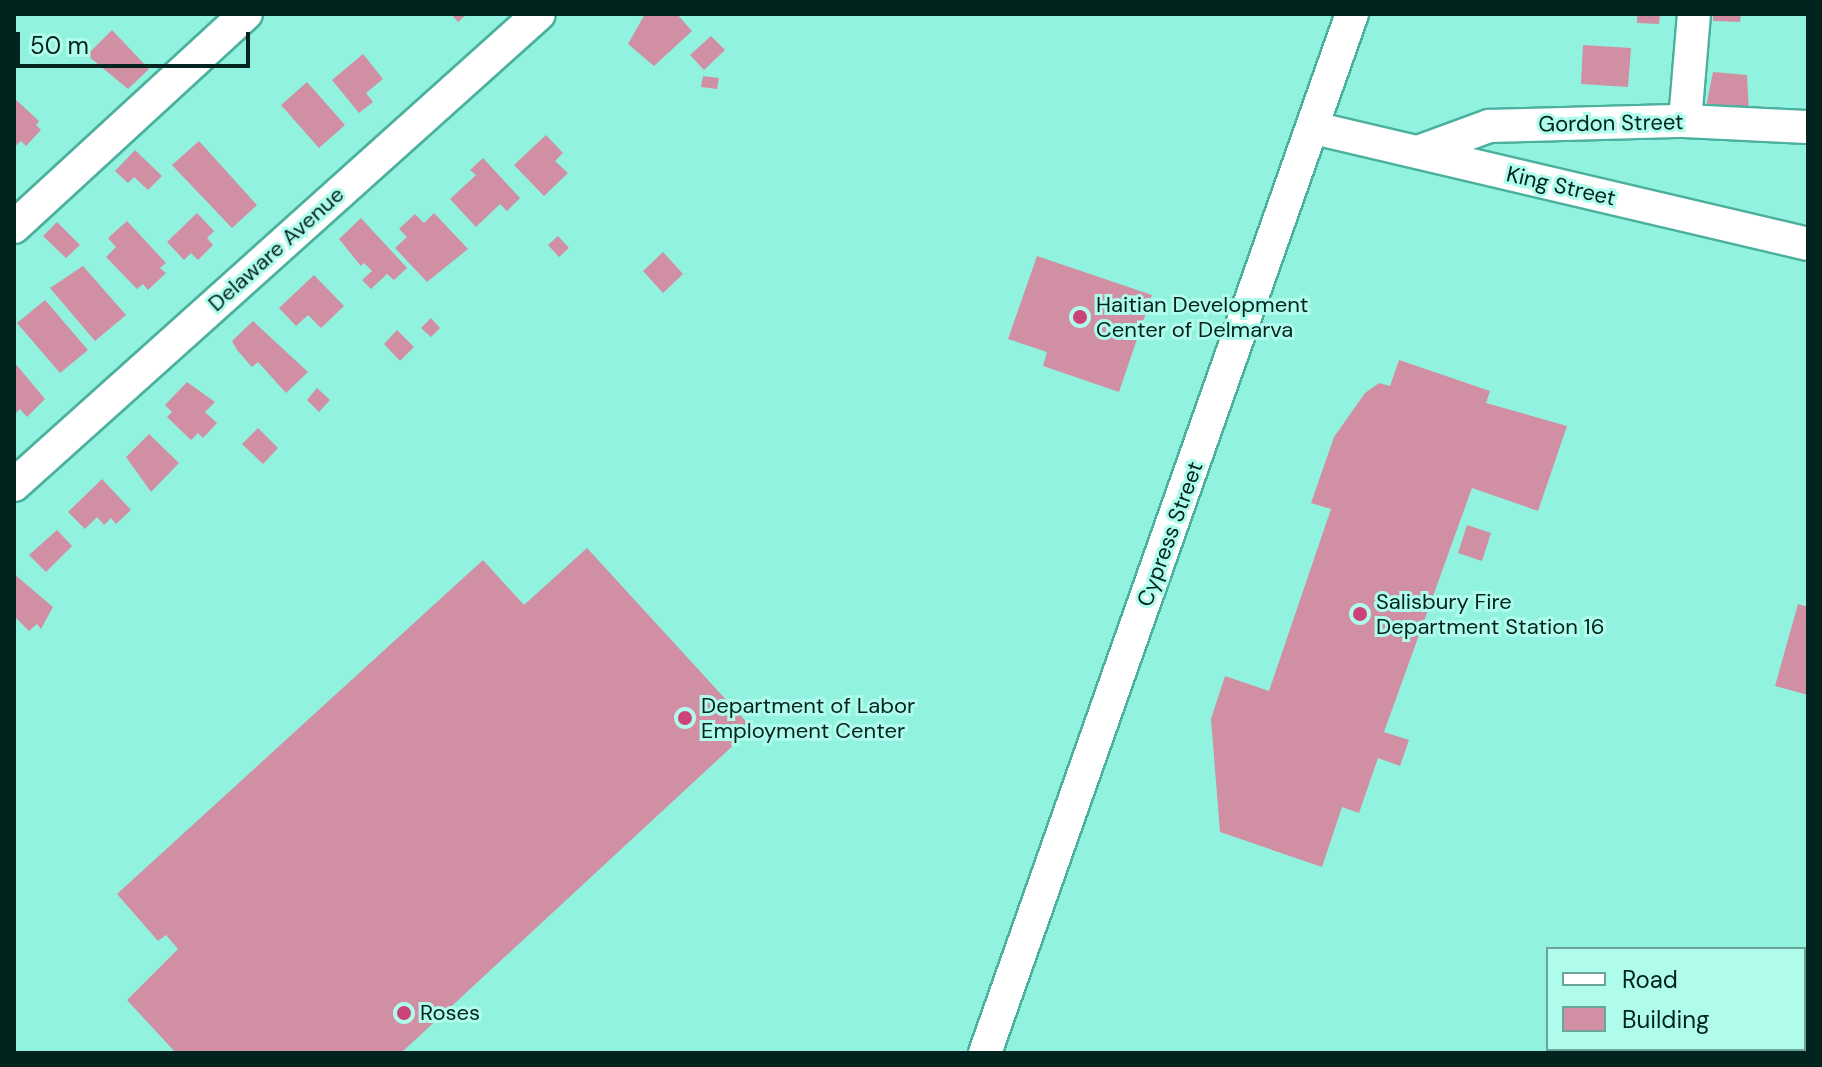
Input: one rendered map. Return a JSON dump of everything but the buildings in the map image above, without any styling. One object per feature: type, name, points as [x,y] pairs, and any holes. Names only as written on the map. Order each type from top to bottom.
[{"type":"street","points":[[14,227],[246,14]]},
{"type":"street","name":"Delaware Avenue","points":[[14,485],[539,14]]},
{"type":"street","name":"Cypress Street","points":[[985,1053],[1352,14]]},
{"type":"street","points":[[1685,121],[1694,14]]},
{"type":"street","name":"Gordon Street","points":[[1418,152],[1489,126],[1685,121],[1808,127]]},
{"type":"street","name":"King Street","points":[[1314,128],[1808,244]]},
{"type":"place","name":"Haitian Development Center of Delmarva","points":[[1080,317]]},
{"type":"place","name":"Salisbury Fire Department Station 16","points":[[1360,614]]},
{"type":"place","name":"Department of Labor Employment Center","points":[[685,718]]},
{"type":"place","name":"Roses","points":[[404,1013]]}]
